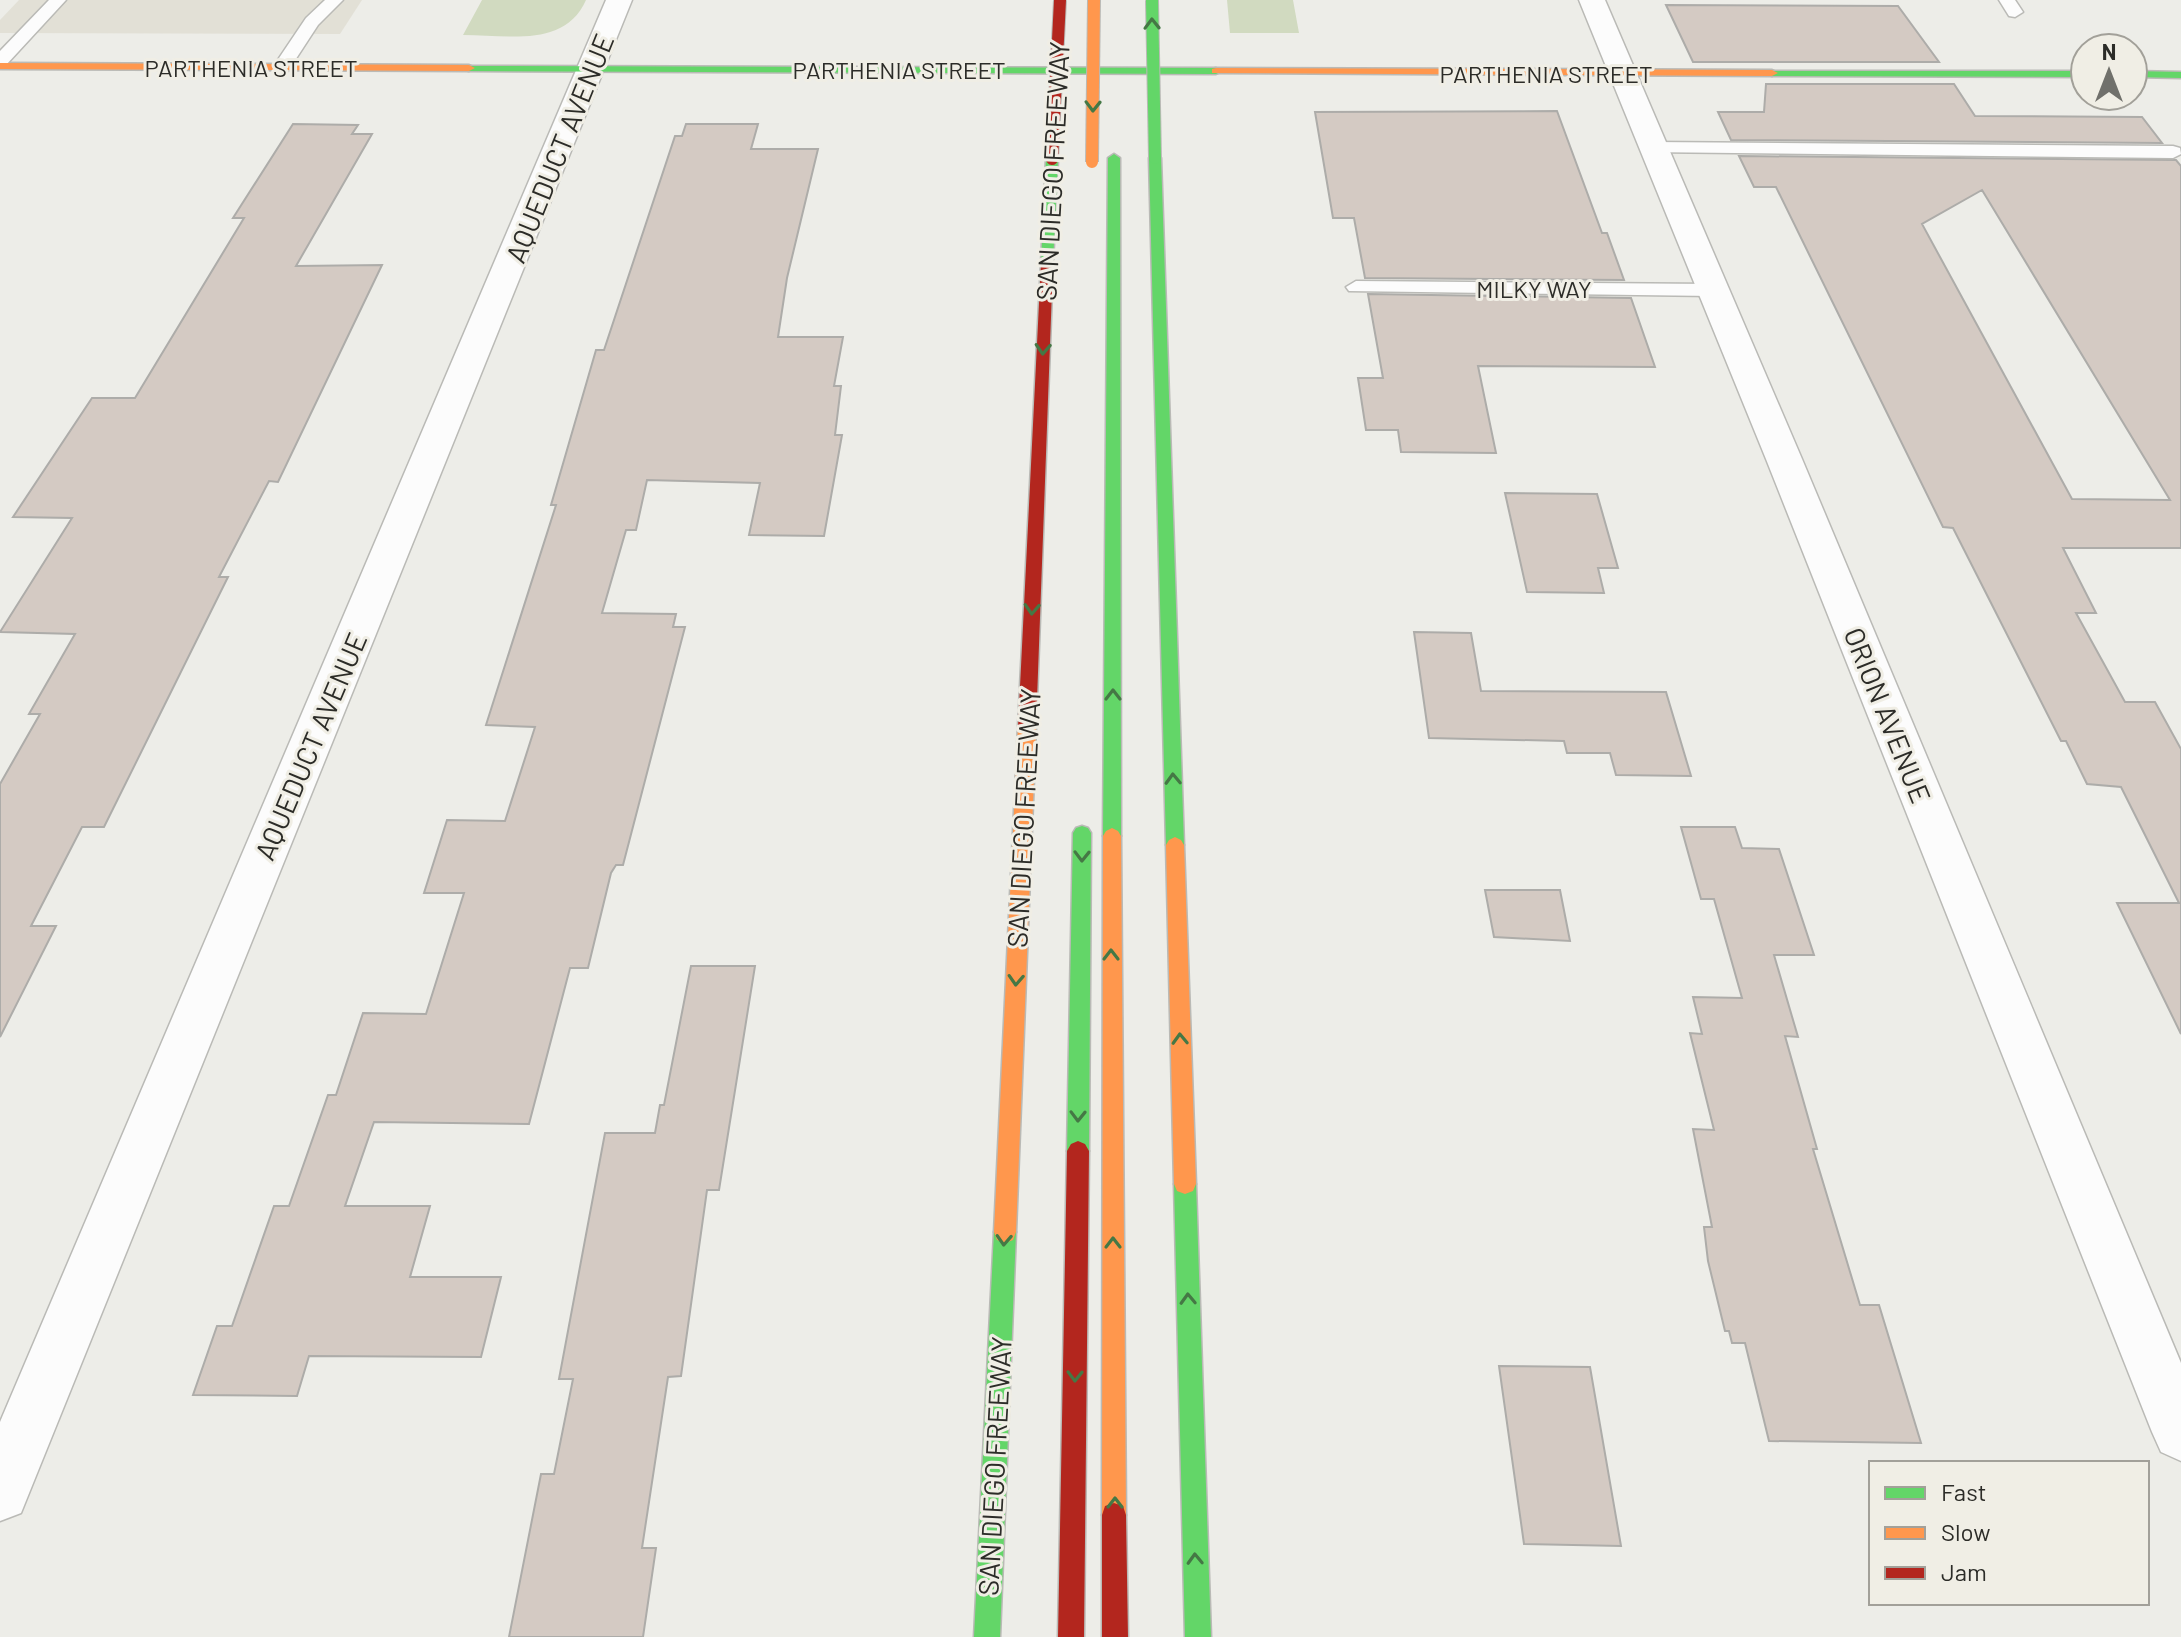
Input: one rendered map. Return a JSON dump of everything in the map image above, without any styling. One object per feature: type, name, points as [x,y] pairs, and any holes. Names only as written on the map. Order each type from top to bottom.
[{"type":"main road","name":"SAN DIEGO FREEWAY","points":[[987,1637],[1060,0]]},
{"type":"main road","points":[[1091,170],[1094,0]]},
{"type":"main road","points":[[1112,0],[1113,95]]},
{"type":"main road","points":[[1152,0],[1198,1637]]},
{"type":"main road","name":"PARTHENIA STREET","points":[[0,64],[2069,74]]},
{"type":"main road","points":[[2149,74],[2181,75]]},
{"type":"main road","points":[[1114,150],[1111,1009],[1115,1637]]},
{"type":"main road","points":[[1071,1637],[1083,812]]},
{"type":"street","name":"AQUEDUCT AVENUE","points":[[0,1492],[619,0]]},
{"type":"street","name":"ORION AVENUE","points":[[1592,0],[2181,1432]]},
{"type":"lane","points":[[0,64],[58,0]]},
{"type":"lane","points":[[282,67],[312,22],[335,0]]},
{"type":"lane","points":[[1652,148],[2173,152]]},
{"type":"lane","name":"MILKY WAY","points":[[1356,287],[1712,290]]},
{"type":"shaded area","points":[[19,0],[362,0],[340,34],[0,33],[0,20]]},
{"type":"green space","points":[[482,0],[586,0],[577,15],[550,32],[516,37],[463,35]]},
{"type":"green space","points":[[1227,0],[1293,0],[1299,33],[1230,33]]},
{"type":"building","points":[[1666,5],[1898,6],[1939,62],[1693,62]]},
{"type":"building","points":[[1766,84],[1954,84],[1975,116],[2142,117],[2162,143],[1731,140],[1718,112],[1764,112]]},
{"type":"building","points":[[1557,111],[1602,233],[1607,233],[1624,280],[1365,278],[1354,218],[1333,218],[1315,112]]},
{"type":"building","points":[[293,124],[358,125],[352,134],[372,134],[296,266],[382,265],[278,482],[269,481],[219,577],[228,577],[104,827],[82,827],[31,926],[56,926],[0,1037],[0,784],[40,714],[29,714],[75,634],[0,632],[72,518],[13,517],[92,398],[135,398],[244,218],[233,218]]},
{"type":"building","points":[[686,124],[758,124],[751,149],[818,149],[787,278],[778,337],[843,337],[834,386],[841,386],[835,435],[842,435],[824,536],[749,535],[760,483],[647,480],[636,530],[626,530],[602,613],[676,614],[673,627],[685,627],[623,865],[616,865],[611,873],[588,968],[570,968],[529,1124],[374,1122],[345,1206],[430,1206],[410,1277],[501,1277],[481,1357],[309,1356],[297,1396],[193,1395],[217,1326],[232,1326],[274,1206],[289,1206],[328,1095],[336,1095],[363,1013],[426,1014],[464,893],[424,893],[447,820],[505,821],[535,727],[486,725],[556,505],[551,505],[596,350],[604,350],[675,136],[682,136]]},
{"type":"building","points":[[1739,156],[2176,160],[2181,166],[2181,548],[2063,548],[2096,613],[2076,613],[2125,702],[2155,702],[2181,749],[2181,1034],[2117,903],[2179,903],[2121,787],[2087,784],[2066,741],[2061,741],[1953,528],[1943,527],[1776,187],[1754,187]],"holes":[[[1982,190],[2170,500],[2072,499],[1922,224]]]},
{"type":"building","points":[[1368,294],[1631,298],[1655,367],[1478,366],[1496,453],[1401,452],[1398,430],[1366,430],[1358,378],[1383,378]]},
{"type":"building","points":[[1505,493],[1597,494],[1618,568],[1598,568],[1604,593],[1527,592]]},
{"type":"building","points":[[1414,632],[1471,633],[1481,691],[1666,692],[1691,776],[1616,775],[1610,753],[1567,753],[1564,741],[1429,738]]},
{"type":"building","points":[[1681,827],[1735,827],[1742,848],[1779,849],[1814,955],[1774,955],[1798,1037],[1785,1036],[1817,1149],[1813,1149],[1860,1305],[1879,1305],[1921,1443],[1769,1441],[1745,1343],[1732,1343],[1729,1331],[1725,1331],[1708,1261],[1704,1227],[1712,1227],[1693,1129],[1714,1130],[1690,1033],[1702,1034],[1693,997],[1742,998],[1714,899],[1701,899]]},
{"type":"building","points":[[1485,890],[1560,890],[1570,941],[1494,937]]},
{"type":"building","points":[[691,966],[755,966],[719,1190],[707,1190],[681,1376],[668,1377],[642,1548],[656,1548],[643,1637],[509,1637],[541,1474],[554,1474],[573,1379],[559,1379],[605,1133],[655,1133],[660,1105],[664,1105]]},
{"type":"building","points":[[1499,1366],[1590,1367],[1621,1546],[1524,1544]]},
{"type":"traffic: fast","points":[[1152,0],[1155,158]]},
{"type":"traffic: fast","points":[[469,68],[1216,71]]},
{"type":"traffic: fast","points":[[1772,73],[2069,74]]},
{"type":"traffic: fast","points":[[2149,74],[2181,75]]},
{"type":"traffic: fast","points":[[1112,836],[1114,158]]},
{"type":"traffic: fast","points":[[1155,158],[1175,845]]},
{"type":"traffic: fast","points":[[1047,263],[1052,159]]},
{"type":"traffic: fast","points":[[1078,1151],[1082,833]]},
{"type":"traffic: fast","points":[[1185,1184],[1198,1637]]},
{"type":"traffic: fast","points":[[987,1637],[1005,1232]]},
{"type":"traffic: slow","points":[[1092,162],[1094,0]]},
{"type":"traffic: slow","points":[[0,66],[469,68]]},
{"type":"traffic: slow","points":[[1216,71],[1772,73]]},
{"type":"traffic: slow","points":[[1005,1232],[1027,727]]},
{"type":"traffic: slow","points":[[1112,836],[1114,1515]]},
{"type":"traffic: slow","points":[[1175,845],[1185,1184]]},
{"type":"traffic: jam","points":[[1052,159],[1060,0]]},
{"type":"traffic: jam","points":[[1027,727],[1047,263]]},
{"type":"traffic: jam","points":[[1071,1637],[1078,1151]]},
{"type":"traffic: jam","points":[[1114,1515],[1115,1637]]}]
